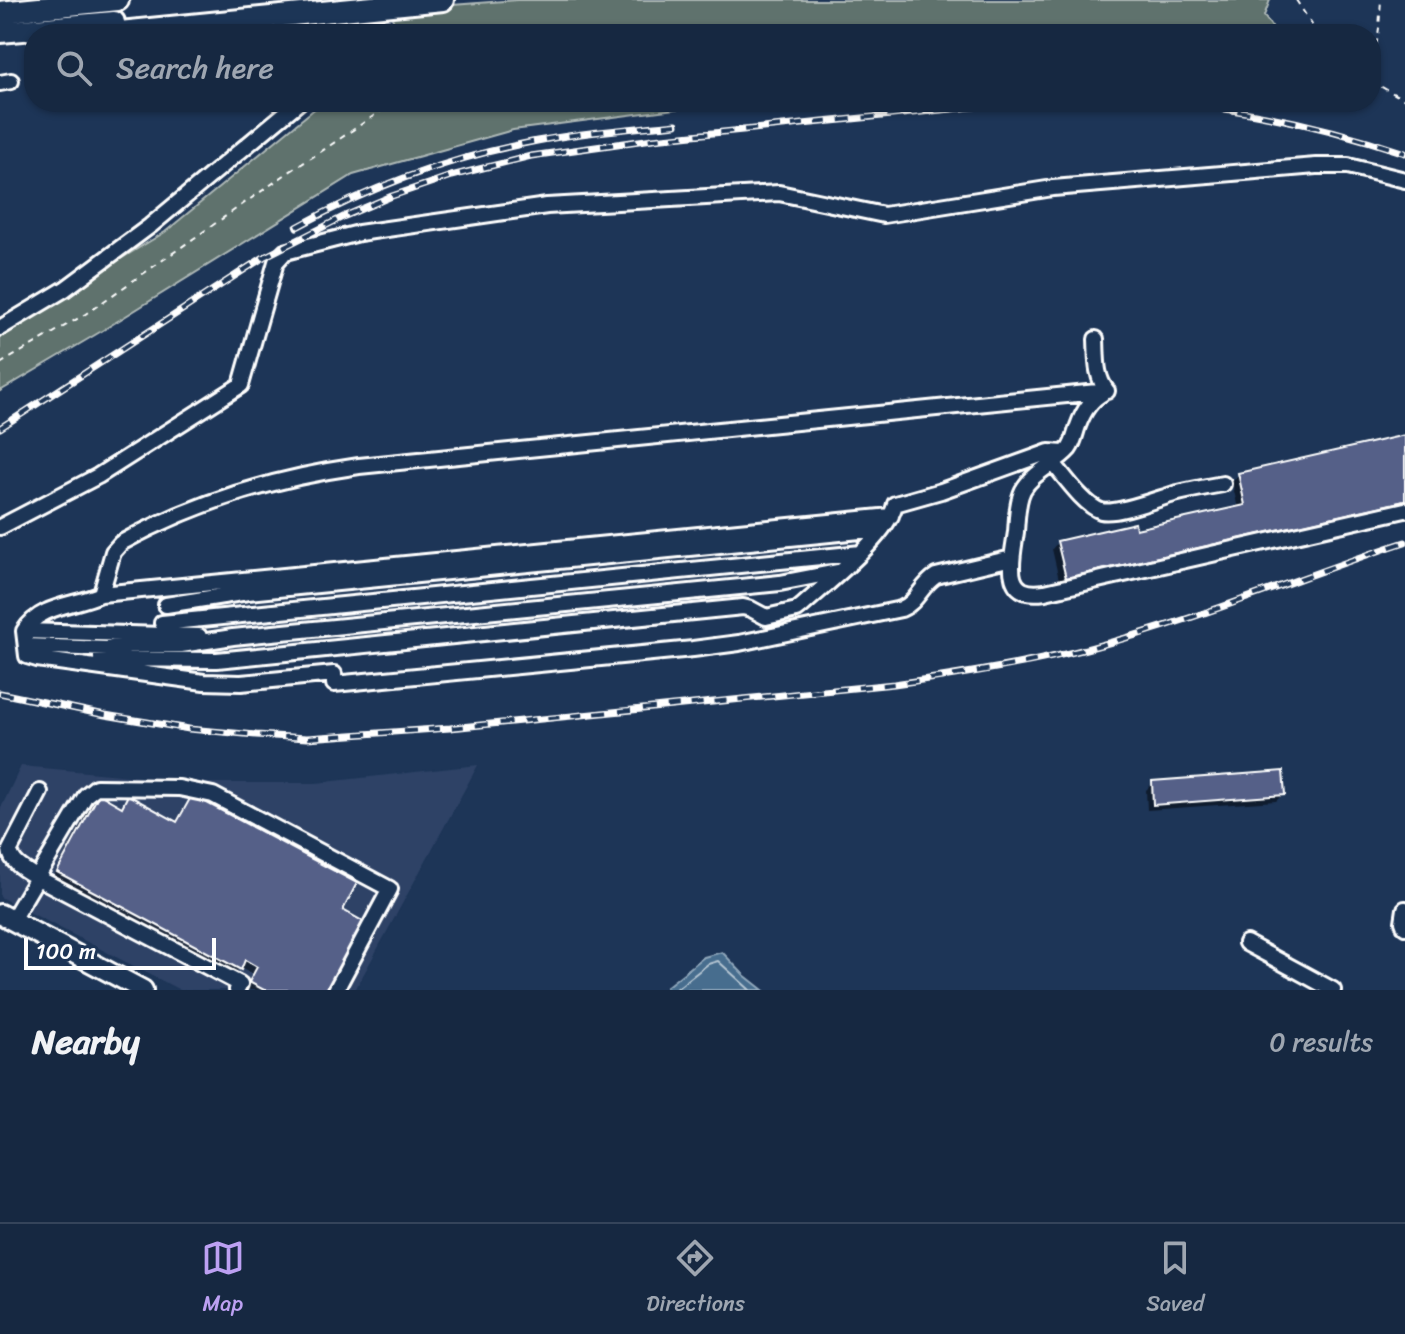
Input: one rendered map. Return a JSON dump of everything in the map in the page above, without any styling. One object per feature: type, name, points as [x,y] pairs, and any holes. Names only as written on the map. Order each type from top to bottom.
[{"type":"highway","points":[[0,12],[118,0]]},
{"type":"highway","points":[[77,24],[309,0]]},
{"type":"highway","points":[[201,24],[443,0]]},
{"type":"highway","points":[[0,32],[24,30]]},
{"type":"highway","points":[[0,44],[24,42]]},
{"type":"main road","points":[[6,917],[143,990]]},
{"type":"street","points":[[0,328],[65,289],[139,235],[287,112]]},
{"type":"street","points":[[0,527],[98,476],[241,385],[276,262],[285,252],[359,233],[547,206],[779,193],[884,215],[1053,188],[1316,166],[1348,166],[1405,180]]},
{"type":"street","points":[[1096,339],[1099,376],[1107,391]]},
{"type":"street","points":[[1107,391],[1092,400],[1086,409],[1073,443],[1022,493],[1011,575],[1025,592],[1040,593],[1405,510]]},
{"type":"street","points":[[101,594],[113,552],[121,543],[205,503],[300,476],[359,466],[1107,391]]},
{"type":"street","points":[[101,649],[101,658],[108,659],[217,660],[743,607],[766,617],[797,610],[841,572],[891,516],[895,504],[1049,452],[1058,458],[1088,502],[1107,512],[1223,484]]},
{"type":"street","points":[[891,516],[101,594],[36,617],[24,631],[27,656],[204,682],[241,683],[334,674],[334,684],[717,646],[901,609],[910,604],[936,576],[1012,558]]},
{"type":"street","points":[[166,605],[248,592],[880,529]]},
{"type":"street","points":[[24,631],[162,628],[232,615],[861,553]]},
{"type":"street","points":[[26,646],[101,649],[128,645],[181,645],[780,583],[841,572]]},
{"type":"street","points":[[162,628],[172,587]]},
{"type":"street","points":[[797,610],[801,630]]},
{"type":"street","points":[[204,682],[220,654],[232,615]]},
{"type":"street","points":[[162,628],[226,638]]},
{"type":"street","points":[[6,917],[38,878],[86,795],[96,787],[179,788],[213,795],[390,889],[336,990]]},
{"type":"street","points":[[40,792],[10,850],[13,861],[38,878],[240,984],[237,990]]},
{"type":"street","points":[[1405,909],[1405,927]]},
{"type":"street","points":[[1246,943],[1333,990]]},
{"type":"path","points":[[1296,0],[1312,24]]},
{"type":"path","points":[[1379,24],[1381,0]]},
{"type":"path","points":[[1381,87],[1405,100]]},
{"type":"path","points":[[0,364],[84,315],[379,112]]},
{"type":"shaded area","points":[[478,765],[355,990],[180,990],[0,897],[0,810],[21,766],[207,783],[316,783]]},
{"type":"green space","points":[[517,0],[1270,0],[1264,16],[1270,24],[395,24],[388,10]]},
{"type":"green space","points":[[311,112],[652,112],[513,130],[353,175],[0,391],[0,332],[165,232]]},
{"type":"water","points":[[722,952],[763,990],[667,990],[666,987],[704,957]]},
{"type":"building","points":[[1405,435],[1405,501],[1066,578],[1057,541],[1135,523],[1136,529],[1245,505],[1238,473]]},
{"type":"building","points":[[1283,771],[1285,795],[1153,805],[1152,781]]},
{"type":"building","points":[[99,794],[122,807],[128,795],[177,822],[192,795],[357,883],[343,910],[364,922],[329,990],[264,990],[249,982],[257,967],[245,960],[241,970],[57,872]]},
{"type":"railway","points":[[0,428],[264,257],[392,196],[451,176],[531,156],[653,139],[922,112]]},
{"type":"railway","points":[[1243,112],[1347,135],[1405,153]]},
{"type":"railway","points":[[297,227],[383,186],[474,155],[554,138],[676,124]]},
{"type":"railway","points":[[0,693],[189,729],[307,738],[450,728],[894,684],[1015,665],[1127,638],[1405,542]]}]
